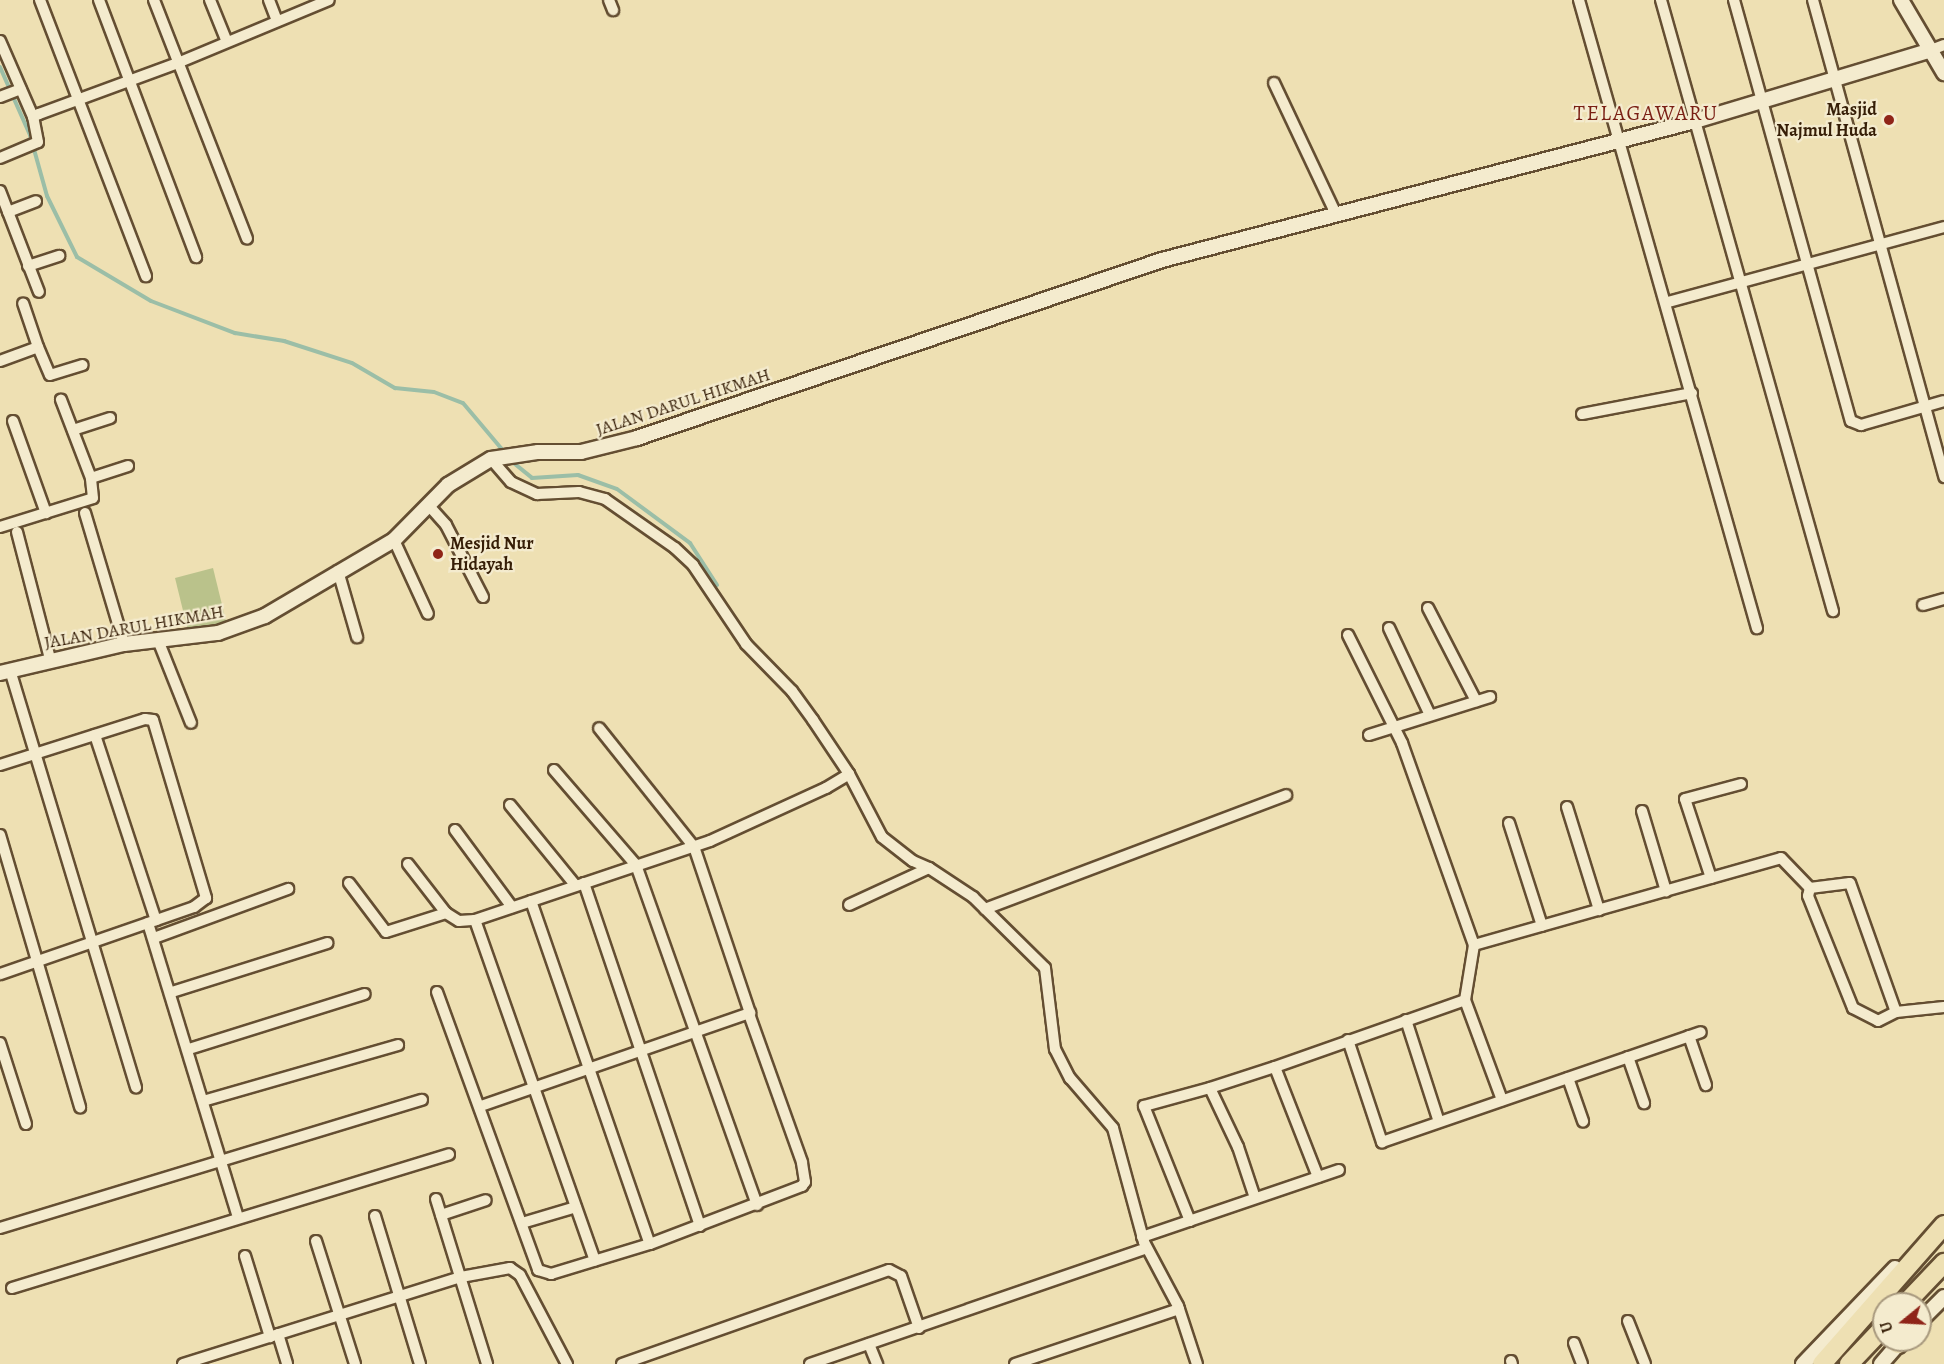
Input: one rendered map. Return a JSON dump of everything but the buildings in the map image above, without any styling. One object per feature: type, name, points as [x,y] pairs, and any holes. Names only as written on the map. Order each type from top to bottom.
[{"type":"highway","points":[[1921,1250],[1944,1215]]},
{"type":"highway","points":[[1887,1292],[1944,1225]]},
{"type":"highway","points":[[1917,1292],[1944,1263]]},
{"type":"highway","points":[[1838,1330],[1872,1309]]},
{"type":"highway","points":[[1822,1364],[1872,1310]]},
{"type":"highway","points":[[1849,1364],[1872,1339]]},
{"type":"street","points":[[40,0],[146,276]]},
{"type":"street","points":[[99,0],[196,257]]},
{"type":"street","points":[[154,0],[247,238]]},
{"type":"street","points":[[210,0],[227,42]]},
{"type":"street","points":[[269,0],[277,21]]},
{"type":"street","points":[[1579,0],[1617,141],[1668,302],[1757,628]]},
{"type":"street","points":[[1661,0],[1833,611]]},
{"type":"street","points":[[1734,0],[1851,421],[1861,425],[1944,401]]},
{"type":"street","points":[[1813,0],[1944,477]]},
{"type":"street","points":[[1900,0],[1938,47],[1944,73]]},
{"type":"street","points":[[33,117],[78,98],[180,62],[326,1]]},
{"type":"street","points":[[0,41],[18,90],[33,117],[38,142],[0,158]]},
{"type":"street","name":"JALAN DARUL HIKMAH","points":[[5,672],[50,659],[124,644],[218,633],[283,608],[338,571],[394,540],[430,507],[448,486],[494,459],[513,455],[581,452],[637,438],[1162,260],[1695,121],[1938,47]]},
{"type":"street","points":[[1274,83],[1336,214]]},
{"type":"street","points":[[1,97],[18,90]]},
{"type":"street","points":[[0,191],[39,292]]},
{"type":"street","points":[[8,212],[36,201]]},
{"type":"street","points":[[1668,302],[1944,227]]},
{"type":"street","points":[[28,266],[58,256]]},
{"type":"street","points":[[22,303],[50,375],[82,365]]},
{"type":"street","points":[[0,361],[38,347]]},
{"type":"street","points":[[1582,414],[1692,393]]},
{"type":"street","points":[[0,527],[93,498],[91,478],[61,400]]},
{"type":"street","points":[[73,430],[110,418]]},
{"type":"street","points":[[13,421],[46,513]]},
{"type":"street","points":[[494,459],[512,482],[537,494],[579,492],[605,499],[684,556],[746,644],[792,691],[849,774],[882,837],[913,861],[960,885],[1045,968],[1055,1049],[1070,1078],[1113,1128],[1142,1237],[1179,1309],[1197,1364]]},
{"type":"street","points":[[91,478],[128,466]]},
{"type":"street","points":[[430,507],[446,525],[483,597]]},
{"type":"street","points":[[85,513],[124,644]]},
{"type":"street","points":[[17,531],[50,659]]},
{"type":"street","points":[[394,540],[428,614]]},
{"type":"street","points":[[338,571],[357,637]]},
{"type":"street","points":[[1923,605],[1944,599]]},
{"type":"street","points":[[1428,608],[1476,701]]},
{"type":"street","points":[[1389,628],[1430,715]]},
{"type":"street","points":[[1348,636],[1394,726],[1474,945],[1465,1000],[1502,1100]]},
{"type":"street","points":[[158,640],[191,723]]},
{"type":"street","points":[[5,672],[37,754],[91,944],[136,1087]]},
{"type":"street","points":[[1369,735],[1490,697]]},
{"type":"street","points":[[0,765],[145,719],[155,724],[206,898],[201,904],[0,974]]},
{"type":"street","points":[[437,992],[481,1106],[538,1270],[544,1273],[650,1244],[797,1191],[805,1182],[802,1162],[749,1014],[729,942],[694,847],[599,728]]},
{"type":"street","points":[[95,735],[152,922],[153,938],[189,1049],[238,1217]]},
{"type":"street","points":[[554,770],[636,865],[757,1205]]},
{"type":"street","points":[[408,864],[446,913],[459,921],[475,920],[694,847],[776,812],[849,774]]},
{"type":"street","points":[[1711,878],[1685,799],[1741,784]]},
{"type":"street","points":[[985,909],[992,903],[1286,795]]},
{"type":"street","points":[[510,805],[580,885],[641,1051],[700,1226]]},
{"type":"street","points":[[1567,807],[1599,910]]},
{"type":"street","points":[[1642,811],[1666,891]]},
{"type":"street","points":[[1509,823],[1542,926]]},
{"type":"street","points":[[455,830],[512,907]]},
{"type":"street","points":[[0,835],[80,1107]]},
{"type":"street","points":[[1474,945],[1781,858],[1810,888]]},
{"type":"street","points":[[849,905],[929,868]]},
{"type":"street","points":[[349,883],[386,932],[446,913]]},
{"type":"street","points":[[1810,888],[1850,883],[1896,1012]]},
{"type":"street","points":[[1810,888],[1808,896],[1853,1008],[1878,1021],[1896,1012],[1944,1007]]},
{"type":"street","points":[[153,938],[288,889]]},
{"type":"street","points":[[531,901],[650,1244]]},
{"type":"street","points":[[475,920],[532,1087],[595,1260]]},
{"type":"street","points":[[171,992],[327,943]]},
{"type":"street","points":[[189,1049],[365,994]]},
{"type":"street","points":[[1190,1221],[1144,1106],[1275,1067],[1465,1000]]},
{"type":"street","points":[[481,1106],[749,1014]]},
{"type":"street","points":[[1406,1020],[1439,1122]]},
{"type":"street","points":[[1348,1040],[1382,1142],[1701,1032]]},
{"type":"street","points":[[1689,1036],[1706,1085]]},
{"type":"street","points":[[0,1043],[26,1124]]},
{"type":"street","points":[[203,1101],[398,1045]]},
{"type":"street","points":[[1628,1057],[1644,1103]]},
{"type":"street","points":[[1275,1067],[1318,1177]]},
{"type":"street","points":[[1568,1078],[1583,1121]]},
{"type":"street","points":[[1210,1088],[1238,1148],[1255,1198]]},
{"type":"street","points":[[0,1228],[422,1100]]},
{"type":"street","points":[[12,1288],[449,1154]]},
{"type":"street","points":[[1142,1237],[1339,1170]]},
{"type":"street","points":[[436,1199],[487,1364]]},
{"type":"street","points":[[441,1215],[486,1200]]},
{"type":"street","points":[[522,1223],[576,1207]]},
{"type":"street","points":[[1803,1364],[1838,1330],[1944,1215]]},
{"type":"street","points":[[375,1216],[420,1364]]},
{"type":"street","points":[[316,1241],[355,1364]]},
{"type":"street","points":[[810,1364],[1146,1248]]},
{"type":"street","points":[[245,1256],[274,1336],[287,1364]]},
{"type":"street","points":[[183,1364],[209,1360],[274,1336],[461,1277],[503,1268],[515,1271],[567,1364]]},
{"type":"street","points":[[622,1364],[889,1270],[901,1276],[919,1328]]},
{"type":"street","points":[[1932,1309],[1944,1297]]},
{"type":"street","points":[[1015,1364],[1179,1309]]},
{"type":"street","points":[[1628,1321],[1645,1364]]},
{"type":"street","points":[[1574,1343],[1582,1364]]},
{"type":"street","points":[[869,1344],[877,1364]]},
{"type":"street","points":[[1881,1364],[1890,1352]]},
{"type":"green space","points":[[213,568],[227,625],[189,635],[175,578]]},
{"type":"waterway","points":[[0,67],[30,135],[47,196],[77,257],[151,301],[235,333],[284,341],[352,363],[395,388],[434,392],[463,403],[506,454]]},
{"type":"waterway","points":[[510,460],[532,478],[578,475],[617,489],[690,543],[717,585]]},
{"type":"place","name":"Masjid Najmul Huda","points":[[1889,120]]},
{"type":"place","name":"Mesjid Nur Hidayah","points":[[438,554]]},
{"type":"district","name":"TELAGAWARU","points":[[1646,113]]}]
